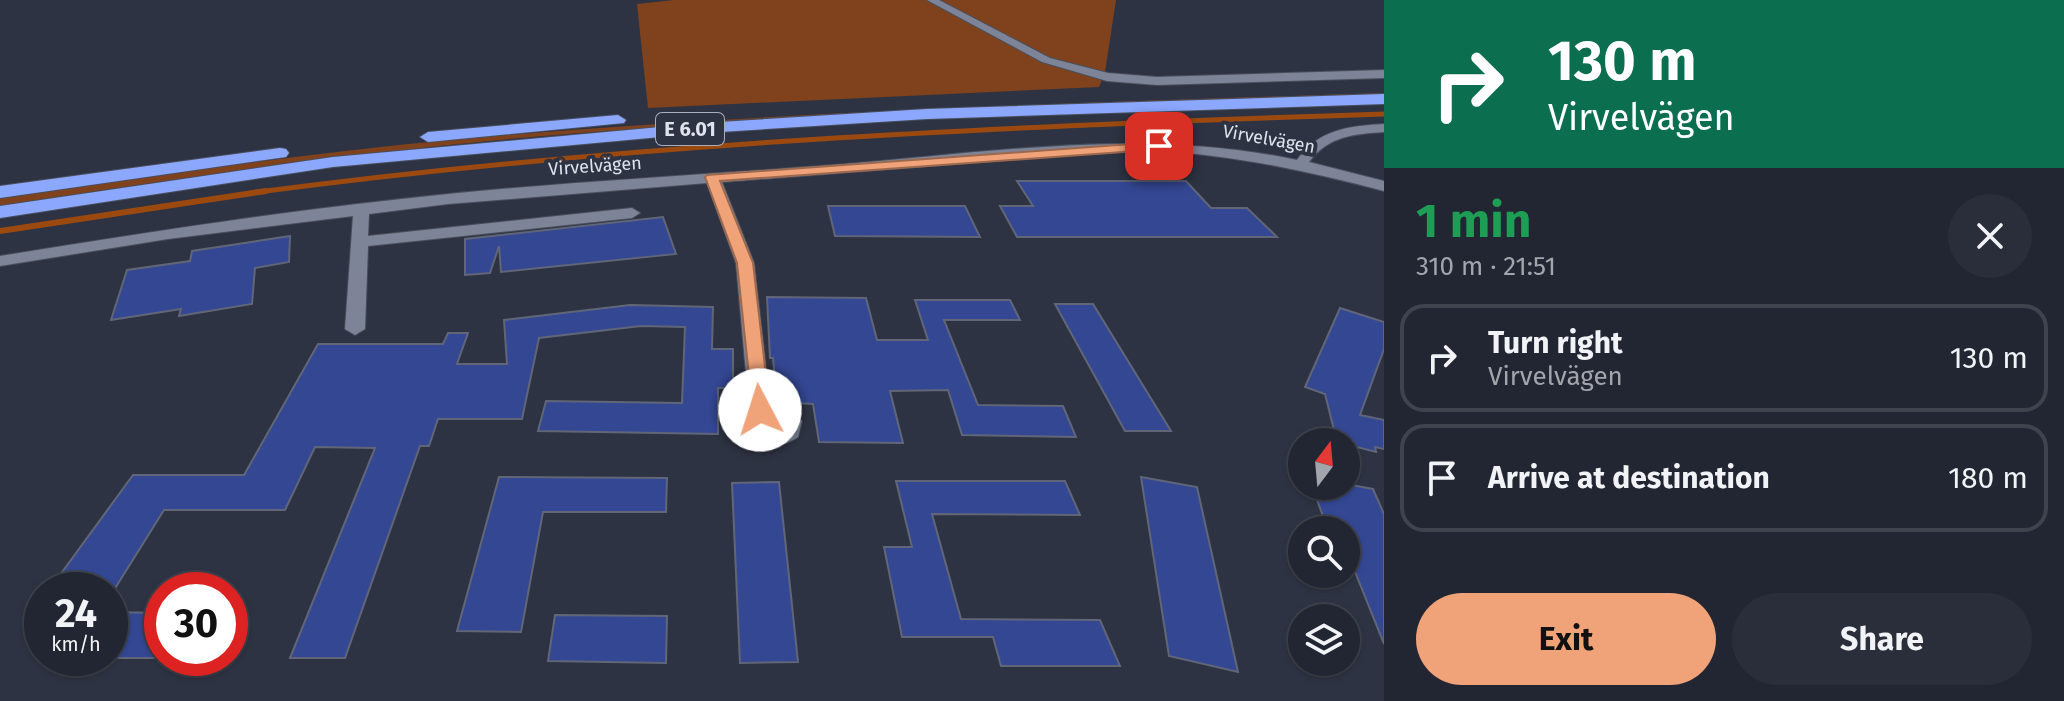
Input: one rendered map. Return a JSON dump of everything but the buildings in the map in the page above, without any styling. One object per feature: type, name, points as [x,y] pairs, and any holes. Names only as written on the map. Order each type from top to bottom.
[{"type":"highway","name":"E 6.01","points":[[0,192],[109,174],[338,146],[559,124],[973,100],[1384,88]]},
{"type":"highway","name":"E 6.01","points":[[0,212],[333,162],[689,129],[927,114],[1384,99]]},
{"type":"street","points":[[932,0],[1046,60],[1107,77],[1157,81],[1384,74]]},
{"type":"street","points":[[1301,164],[1313,145],[1325,137],[1384,128]]},
{"type":"street","name":"Virvelvägen","points":[[0,261],[168,234],[361,209],[583,186],[1133,146],[1206,149],[1301,164],[1384,186]]},
{"type":"street","points":[[712,177],[745,263],[760,410]]},
{"type":"street","points":[[355,329],[361,209]]},
{"type":"street","points":[[359,242],[632,213]]},
{"type":"shaded area","points":[[674,0],[1116,0],[1105,72],[1099,87],[648,108],[637,4]]},
{"type":"shaded area","points":[[1384,93],[1384,98],[850,118],[588,132],[335,158],[0,206],[0,198],[225,166],[567,130],[917,110]]},
{"type":"waterway","points":[[260,192],[533,161],[816,139],[1100,124],[1384,114]]},
{"type":"waterway","points":[[260,192],[266,191]]},
{"type":"waterway","points":[[0,231],[260,192]]},
{"type":"waterway","points":[[251,193],[260,192]]},
{"type":"route","points":[[760,410],[745,263],[712,177],[1106,147],[1159,146]]}]
